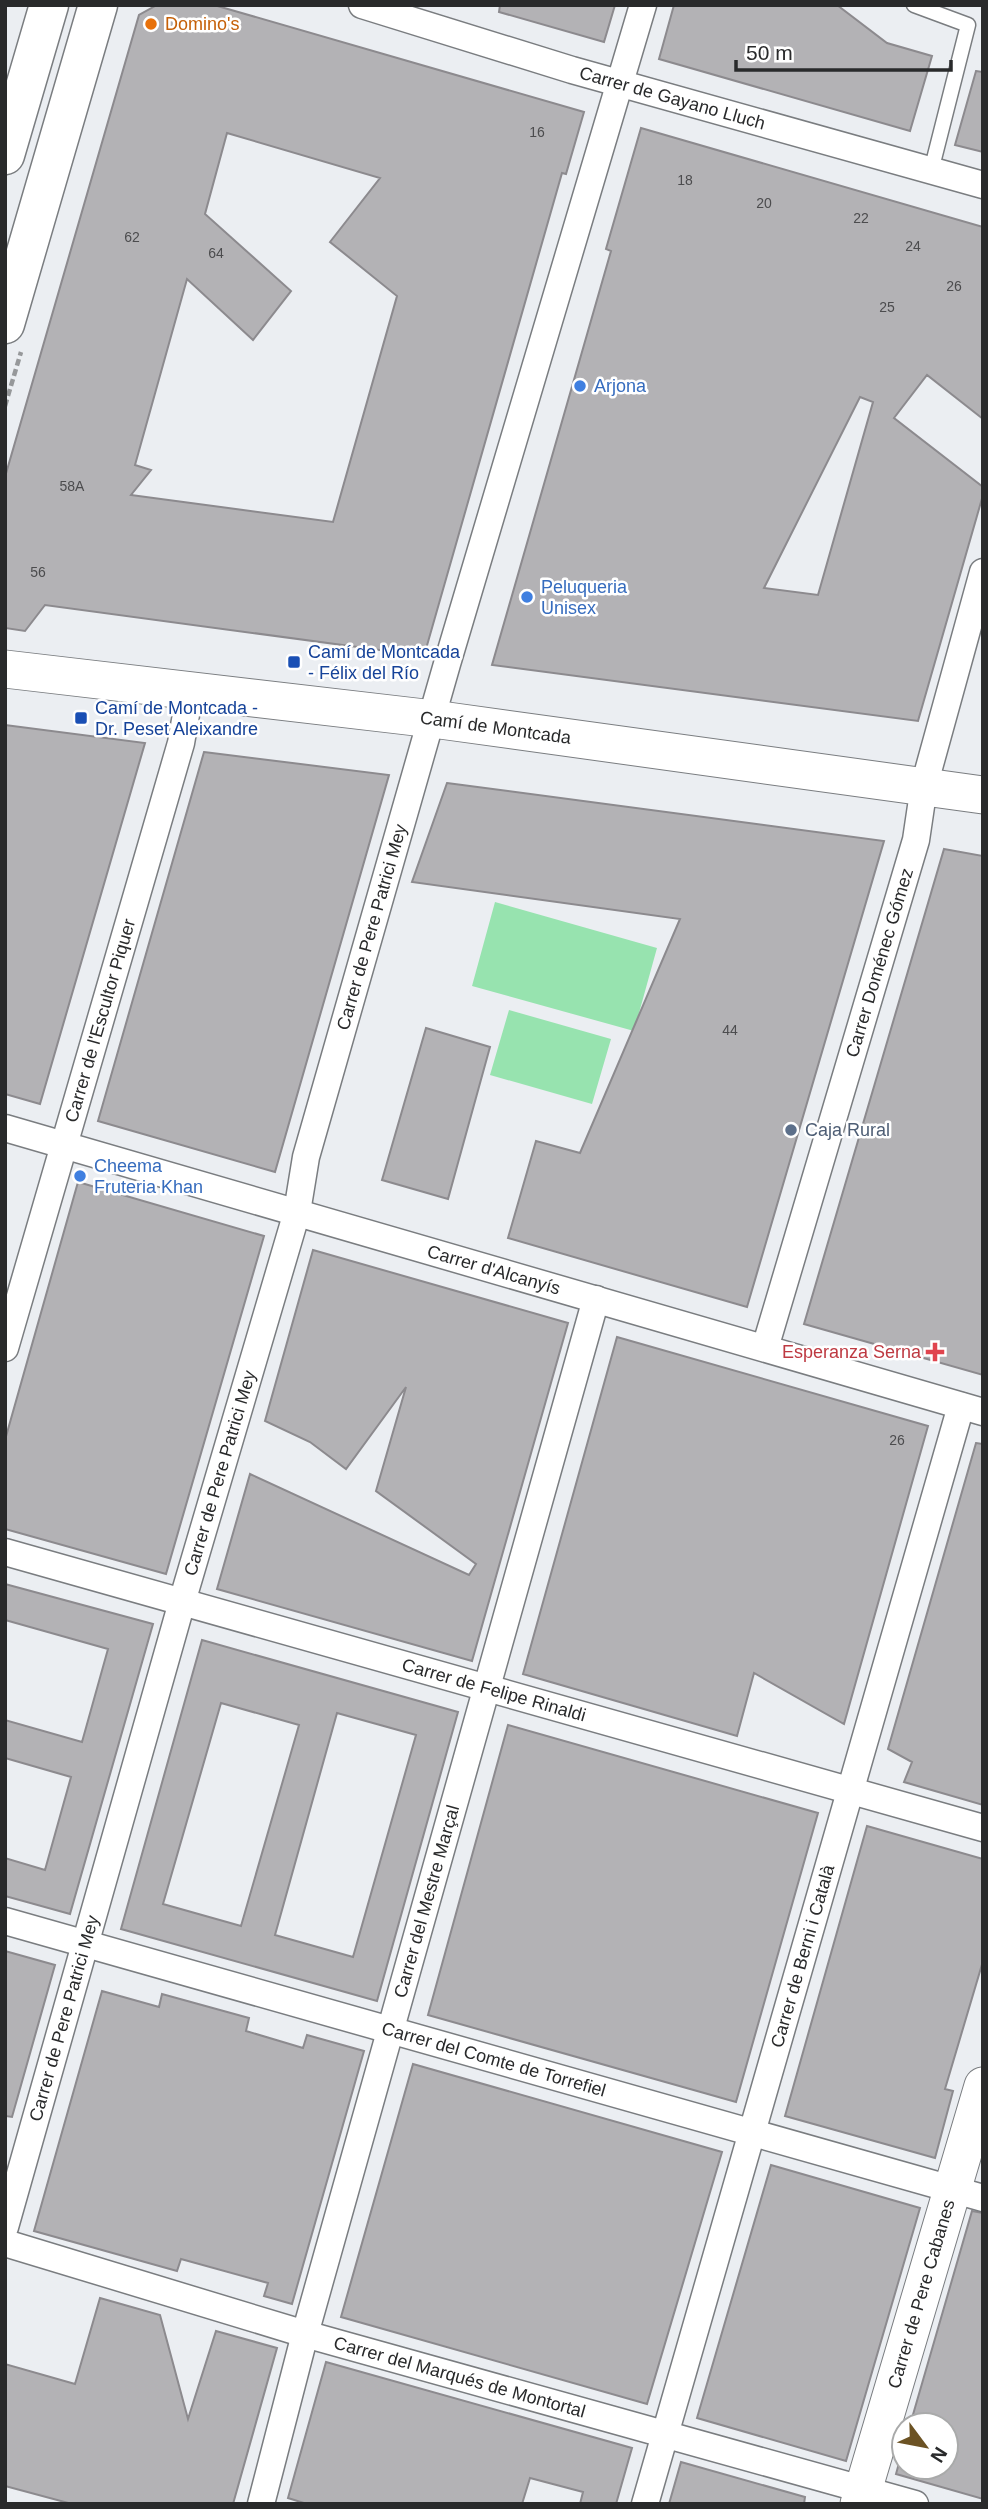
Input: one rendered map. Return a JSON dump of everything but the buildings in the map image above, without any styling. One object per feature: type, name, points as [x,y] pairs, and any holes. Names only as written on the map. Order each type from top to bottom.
[{"type":"main road","points":[[5,155],[49,5]]},
{"type":"main road","points":[[5,324],[98,5]]},
{"type":"street","name":"Carrer de Gayano Lluch","points":[[362,5],[621,83],[983,186]]},
{"type":"street","name":"Carrer de Pere Patrici Mey","points":[[5,2227],[182,1602],[298,1212],[306,1157],[410,792],[643,5]]},
{"type":"street","name":"Carrer Doménec Gómez","points":[[765,1348],[915,840],[924,786],[983,572]]},
{"type":"street","name":"Camí de Montcada","points":[[5,669],[433,719],[983,795]]},
{"type":"street","name":"Carrer de l'Escultor Piquer","points":[[5,1348],[181,743],[190,692]]},
{"type":"street","name":"Carrer d'Alcanyís","points":[[5,1128],[972,1409]]},
{"type":"street","name":"Carrer del Mestre Marçal","points":[[261,2504],[305,2334],[596,1300]]},
{"type":"street","name":"Carrer de Berni i Català","points":[[645,2504],[849,1790],[972,1409]]},
{"type":"street","name":"Carrer de Felipe Rinaldi","points":[[5,1552],[983,1828]]},
{"type":"street","name":"Carrer del Comte de Torrefiel","points":[[5,1921],[967,2194]]},
{"type":"street","name":"Carrer de Pere Cabanes","points":[[861,2497],[967,2194],[983,2086]]},
{"type":"street","name":"Carrer del Marqués de Montortal","points":[[5,2243],[305,2334],[665,2434],[861,2497],[915,2504]]},
{"type":"lane","points":[[914,5],[968,25],[930,171]]},
{"type":"green space","points":[[495,902],[657,948],[634,1031],[472,986]]},
{"type":"green space","points":[[509,1010],[611,1039],[592,1104],[490,1075]]},
{"type":"place","name":"Domino's","points":[[151,24]]},
{"type":"place","name":"Arjona","points":[[580,386]]},
{"type":"place","name":"Peluqueria Unisex","points":[[527,597]]},
{"type":"place","name":"Camí de Montcada - Félix del Río","points":[[294,662]]},
{"type":"place","name":"Camí de Montcada - Dr. Peset Aleixandre","points":[[81,718]]},
{"type":"place","name":"Caja Rural","points":[[791,1130]]},
{"type":"place","name":"Cheema Fruteria Khan","points":[[80,1176]]},
{"type":"place","name":"Esperanza Serna","points":[[935,1352]]}]
